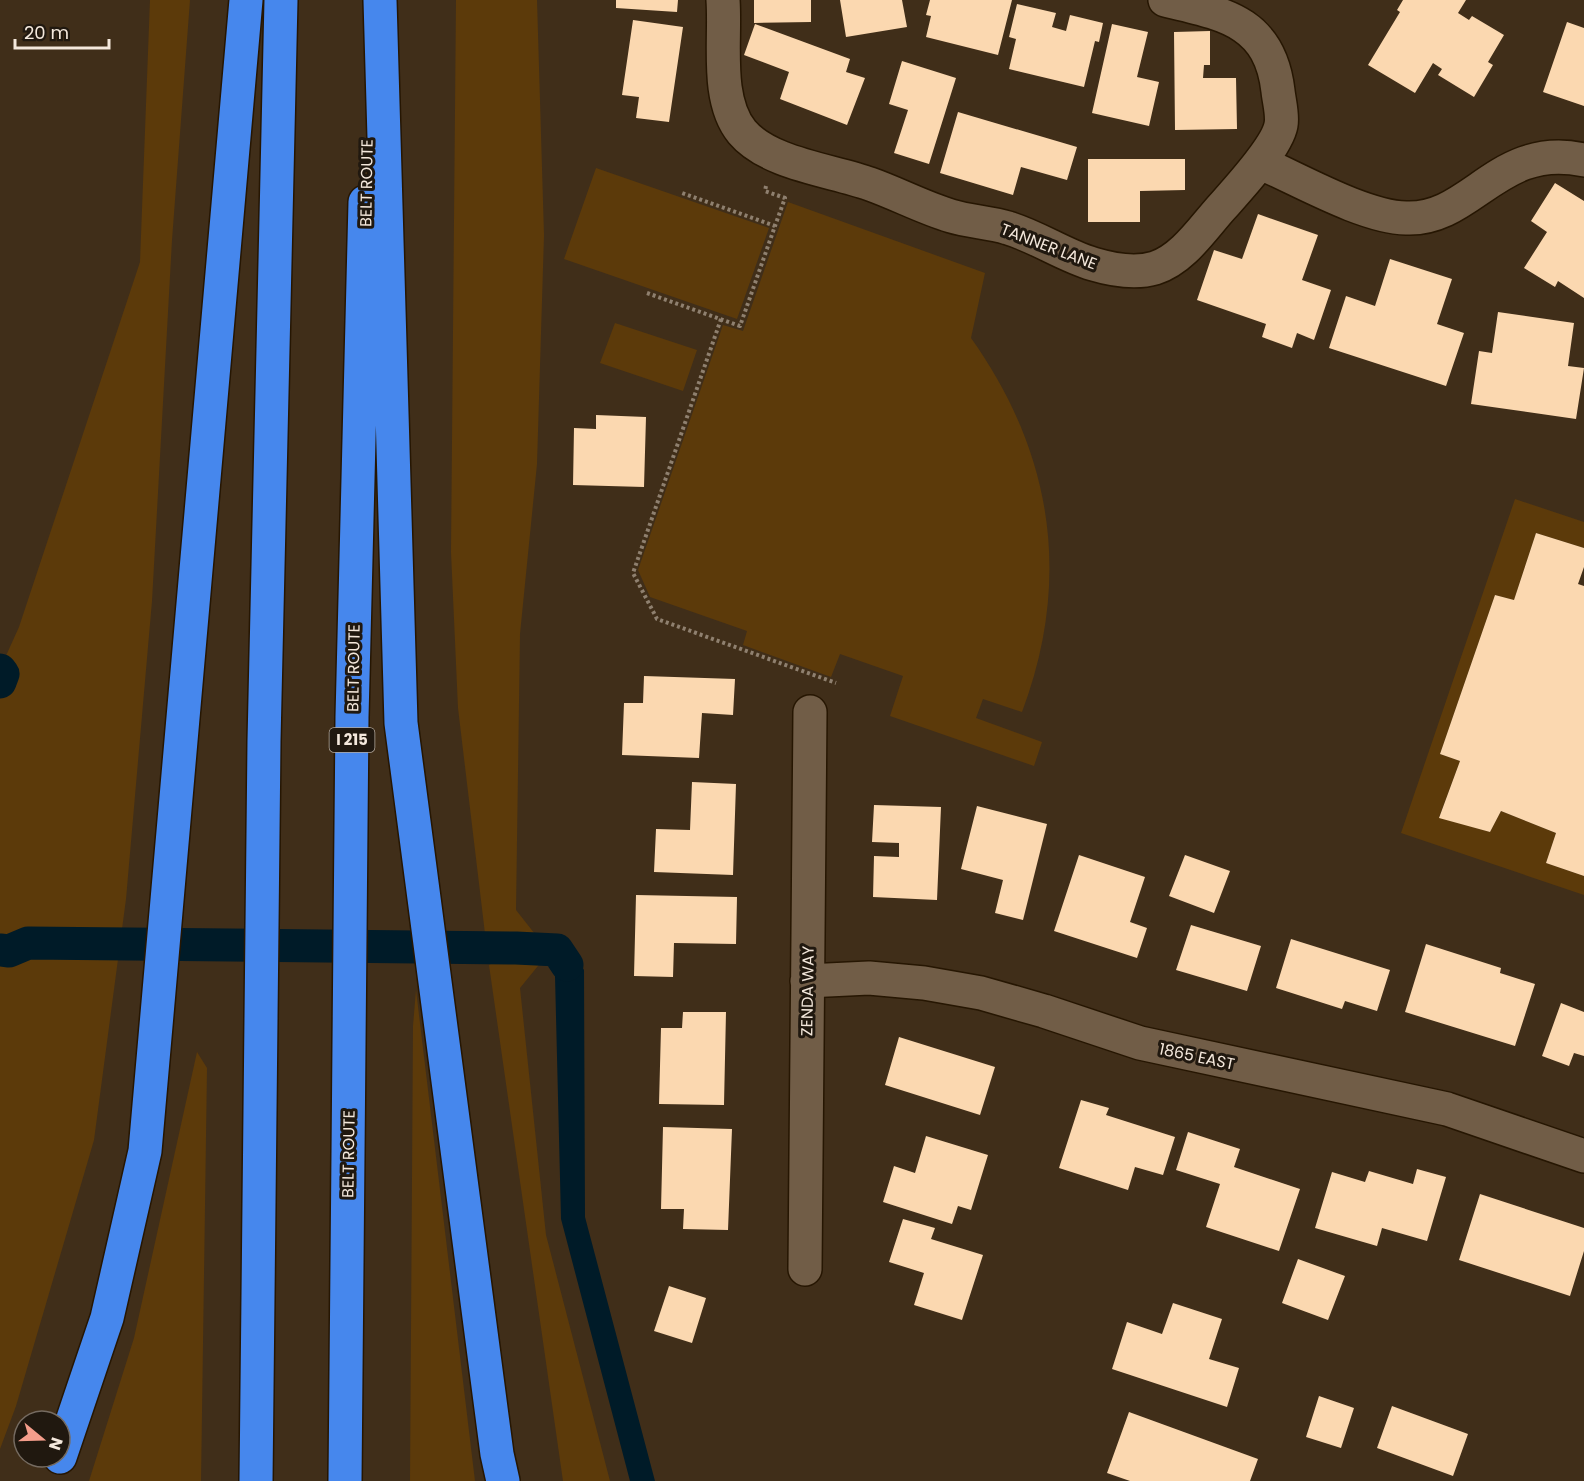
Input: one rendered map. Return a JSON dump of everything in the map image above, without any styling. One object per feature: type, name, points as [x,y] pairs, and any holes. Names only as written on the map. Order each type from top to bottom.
[{"type":"highway","points":[[72,1422],[107,1318],[145,1151],[246,0]]},
{"type":"highway","points":[[256,1481],[264,741],[281,0]]},
{"type":"highway","name":"BELT ROUTE","points":[[345,1481],[352,717],[370,0]]},
{"type":"highway","points":[[380,0],[401,723],[500,1472]]},
{"type":"street","name":"TANNER LANE","points":[[723,0],[724,93],[736,122],[755,143],[777,156],[860,180],[950,216],[1015,230],[1064,254],[1123,271],[1140,271],[1169,262],[1188,245],[1261,163],[1281,125],[1276,73],[1265,47],[1257,37],[1238,21],[1165,0]]},
{"type":"street","points":[[1261,163],[1362,207],[1408,218],[1437,212],[1510,168],[1526,162],[1558,156],[1584,160]]},
{"type":"street","name":"ZENDA WAY","points":[[805,1269],[810,712]]},
{"type":"street","name":"1865 EAST","points":[[807,981],[869,978],[924,983],[981,993],[1044,1011],[1140,1044],[1447,1109],[1584,1156]]},
{"type":"path","points":[[647,293],[740,326],[775,226],[682,193]]},
{"type":"path","points":[[721,319],[633,573],[657,619],[836,683]]},
{"type":"shaded area","points":[[150,0],[190,0],[172,240],[152,601],[126,899],[94,1140],[16,1406],[12,1409],[12,1417],[0,1449],[0,669],[19,627],[140,262]]},
{"type":"shaded area","points":[[456,0],[537,0],[544,235],[537,464],[520,634],[516,910],[542,943],[486,942],[458,708],[451,552]]},
{"type":"shaded area","points":[[596,168],[769,228],[737,319],[564,259]]},
{"type":"shaded area","points":[[788,202],[985,273],[971,338],[999,382],[1021,426],[1036,472],[1046,518],[1049,566],[1047,614],[1038,662],[1022,712],[983,699],[976,718],[1042,742],[1034,766],[890,716],[903,676],[840,654],[831,677],[743,645],[747,631],[650,597],[638,570],[723,325],[743,331]]},
{"type":"shaded area","points":[[615,323],[697,350],[683,391],[600,363]]},
{"type":"shaded area","points":[[1515,499],[1584,522],[1584,548],[1536,533],[1514,600],[1495,595],[1440,754],[1460,761],[1439,817],[1490,832],[1501,811],[1556,833],[1546,863],[1584,876],[1584,895],[1401,833]]},
{"type":"shaded area","points":[[497,961],[542,961],[520,988],[546,1235],[610,1481],[563,1481],[489,965]]},
{"type":"shaded area","points":[[416,990],[475,1481],[410,1481],[413,1026]]},
{"type":"shaded area","points":[[197,1052],[207,1068],[201,1481],[89,1481],[134,1338]]},
{"type":"water","points":[[534,933],[565,937],[584,970],[585,1217],[655,1481],[630,1481],[561,1219],[555,976],[549,960],[529,959]]},
{"type":"building","points":[[616,0],[678,0],[677,12],[616,8]]},
{"type":"building","points":[[754,0],[811,0],[811,22],[754,23]]},
{"type":"building","points":[[840,0],[902,0],[907,27],[846,37]]},
{"type":"building","points":[[930,0],[1012,0],[998,55],[926,37],[931,16],[926,15]]},
{"type":"building","points":[[1403,0],[1466,0],[1458,13],[1469,20],[1472,16],[1504,35],[1488,62],[1493,65],[1474,97],[1438,75],[1442,69],[1433,63],[1415,93],[1368,65],[1400,12],[1397,10]]},
{"type":"building","points":[[1017,4],[1056,13],[1052,27],[1066,31],[1070,15],[1103,23],[1099,42],[1095,41],[1084,87],[1009,69],[1016,39],[1009,37]]},
{"type":"building","points":[[633,20],[683,27],[669,122],[636,118],[639,97],[622,95]]},
{"type":"building","points":[[1567,22],[1584,28],[1584,106],[1543,92]]},
{"type":"building","points":[[755,24],[850,59],[846,72],[865,78],[847,125],[780,99],[789,72],[744,55]]},
{"type":"building","points":[[1112,24],[1148,32],[1137,77],[1159,82],[1149,126],[1092,113]]},
{"type":"building","points":[[1210,31],[1210,65],[1204,65],[1203,78],[1236,78],[1237,129],[1175,130],[1174,32]]},
{"type":"building","points":[[902,61],[956,78],[929,164],[894,153],[908,110],[889,104]]},
{"type":"building","points":[[958,112],[1077,147],[1067,180],[1021,167],[1013,195],[940,173]]},
{"type":"building","points":[[1088,159],[1185,159],[1185,190],[1140,191],[1140,222],[1088,222]]},
{"type":"building","points":[[1555,183],[1584,201],[1584,298],[1558,281],[1555,287],[1524,268],[1547,232],[1531,221]]},
{"type":"building","points":[[1258,214],[1318,235],[1302,280],[1331,290],[1314,340],[1297,333],[1292,348],[1262,337],[1266,324],[1197,300],[1214,250],[1242,259]]},
{"type":"building","points":[[1390,259],[1452,279],[1437,324],[1464,333],[1446,386],[1329,348],[1346,296],[1375,306]]},
{"type":"building","points":[[1498,312],[1574,323],[1568,366],[1584,368],[1576,419],[1471,404],[1479,351],[1492,353]]},
{"type":"building","points":[[596,415],[646,417],[644,487],[573,485],[574,428],[596,429]]},
{"type":"building","points":[[1536,533],[1584,548],[1584,567],[1578,584],[1584,586],[1584,876],[1546,863],[1556,833],[1501,811],[1490,832],[1439,818],[1460,761],[1440,754],[1495,595],[1514,600]]},
{"type":"building","points":[[644,676],[735,679],[733,715],[702,713],[699,758],[622,755],[624,703],[643,703]]},
{"type":"building","points":[[692,782],[736,784],[733,875],[654,872],[656,829],[690,830]]},
{"type":"building","points":[[874,805],[941,807],[937,900],[873,897],[874,856],[899,857],[899,843],[872,842]]},
{"type":"building","points":[[977,806],[1047,824],[1023,920],[995,913],[1003,880],[961,869]]},
{"type":"building","points":[[1079,855],[1145,877],[1130,922],[1147,928],[1137,958],[1054,931]]},
{"type":"building","points":[[1185,855],[1230,871],[1214,913],[1169,896]]},
{"type":"building","points":[[636,895],[737,897],[736,944],[674,943],[673,977],[634,976]]},
{"type":"building","points":[[1191,925],[1261,946],[1247,991],[1176,970]]},
{"type":"building","points":[[1291,939],[1390,970],[1377,1011],[1345,1001],[1342,1009],[1276,988]]},
{"type":"building","points":[[1426,944],[1501,968],[1500,973],[1535,984],[1515,1046],[1405,1012]]},
{"type":"building","points":[[1561,1003],[1584,1012],[1584,1056],[1574,1053],[1569,1066],[1542,1056]]},
{"type":"building","points":[[683,1012],[726,1012],[724,1105],[659,1104],[661,1028],[682,1028]]},
{"type":"building","points":[[899,1037],[995,1067],[980,1115],[885,1085]]},
{"type":"building","points":[[1081,1100],[1109,1108],[1106,1115],[1175,1137],[1163,1175],[1135,1167],[1128,1190],[1059,1168]]},
{"type":"building","points":[[663,1127],[732,1129],[728,1230],[683,1229],[684,1209],[661,1209]]},
{"type":"building","points":[[1188,1132],[1240,1149],[1234,1167],[1300,1189],[1279,1251],[1206,1227],[1220,1184],[1176,1170]]},
{"type":"building","points":[[926,1136],[988,1155],[971,1210],[958,1206],[952,1224],[883,1202],[894,1166],[915,1173]]},
{"type":"building","points":[[1417,1169],[1446,1177],[1427,1241],[1382,1228],[1377,1246],[1315,1228],[1332,1172],[1365,1182],[1369,1171],[1413,1184]]},
{"type":"building","points":[[1480,1194],[1584,1228],[1584,1251],[1570,1296],[1459,1260]]},
{"type":"building","points":[[903,1219],[935,1228],[931,1239],[983,1255],[962,1320],[914,1305],[924,1273],[889,1262]]},
{"type":"building","points":[[1298,1259],[1345,1276],[1328,1320],[1282,1303]]},
{"type":"building","points":[[669,1286],[706,1298],[692,1343],[654,1331]]},
{"type":"building","points":[[1173,1303],[1222,1319],[1209,1359],[1239,1368],[1227,1407],[1112,1369],[1127,1322],[1162,1334]]},
{"type":"building","points":[[1319,1396],[1354,1408],[1341,1448],[1306,1437]]},
{"type":"building","points":[[1392,1406],[1468,1434],[1453,1476],[1377,1448]]},
{"type":"building","points":[[1129,1412],[1258,1459],[1250,1481],[1130,1481],[1107,1473]]},
{"type":"waterway","points":[[0,670],[3,674],[0,682]]},
{"type":"waterway","points":[[0,950],[9,951],[28,943],[516,948],[557,950],[567,965]]}]
